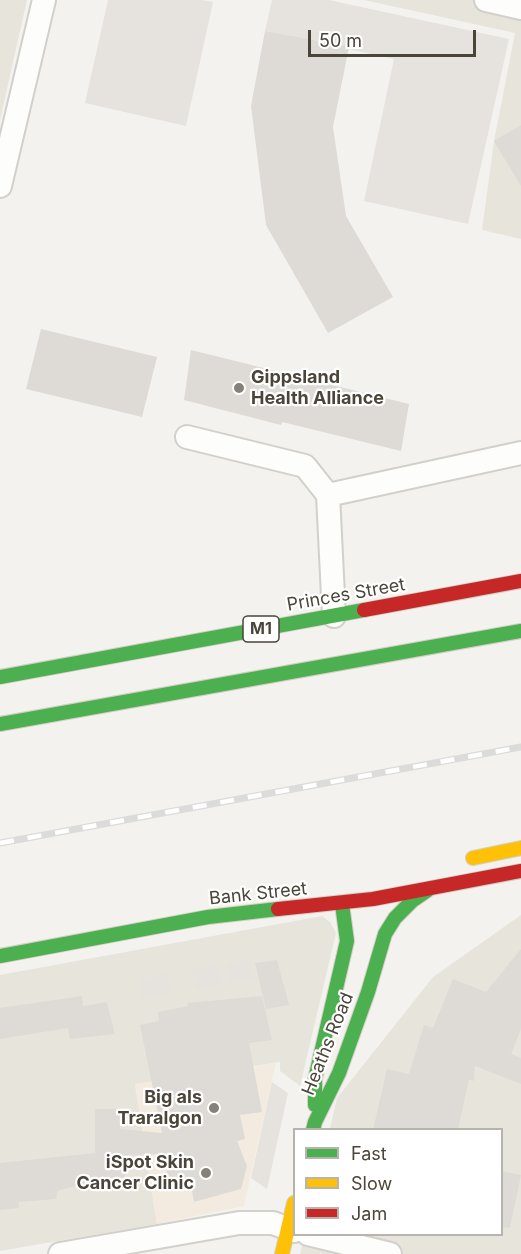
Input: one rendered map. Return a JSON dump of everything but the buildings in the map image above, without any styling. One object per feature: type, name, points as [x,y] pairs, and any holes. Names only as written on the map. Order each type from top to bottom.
[{"type":"main road","name":"Princes Street","points":[[0,677],[521,581]]},
{"type":"main road","points":[[0,724],[521,631]]},
{"type":"main road","points":[[461,860],[521,848]]},
{"type":"main road","name":"Bank Street","points":[[0,956],[208,917],[342,904],[376,908],[432,888],[521,872]]},
{"type":"main road","points":[[342,904],[355,887],[376,908],[385,934]]},
{"type":"main road","name":"Heaths Road","points":[[314,1126],[339,1073],[368,992],[385,934],[395,918],[412,901],[432,888]]},
{"type":"main road","points":[[208,917],[248,900],[271,896]]},
{"type":"main road","name":"Heaths Road","points":[[314,1126],[315,1079],[347,941],[342,904]]},
{"type":"main road","points":[[282,1254],[294,1236]]},
{"type":"street","points":[[0,186],[44,0]]},
{"type":"street","points":[[486,0],[521,8]]},
{"type":"street","points":[[187,436],[305,466],[328,495],[334,616]]},
{"type":"street","points":[[328,495],[521,453]]},
{"type":"street","points":[[60,1254],[239,1222],[273,1223],[293,1230]]},
{"type":"street","points":[[314,1236],[390,1254]]},
{"type":"shaded area","points":[[0,0],[27,0],[0,120]]},
{"type":"shaded area","points":[[108,0],[213,2],[186,126],[85,103]]},
{"type":"shaded area","points":[[272,0],[329,0],[509,39],[468,224],[364,201],[394,59],[265,31]]},
{"type":"shaded area","points":[[364,0],[521,0],[521,239],[482,230],[494,141],[515,33]]},
{"type":"shaded area","points":[[521,915],[521,1254],[300,1254],[305,1236],[503,1236],[503,1128],[330,1128],[337,1098],[433,977]]},
{"type":"shaded area","points":[[322,916],[330,922],[336,933],[300,1086],[280,1071],[280,1062],[135,1084],[157,1224],[0,1251],[0,975]]},
{"type":"shaded area","points":[[250,960],[255,977],[230,983],[227,965]]},
{"type":"shaded area","points":[[219,965],[223,984],[197,988],[192,970]]},
{"type":"shaded area","points":[[167,973],[170,993],[143,999],[140,980]]},
{"type":"shaded area","points":[[276,1063],[244,1206],[157,1224],[135,1084]]},
{"type":"shaded area","points":[[272,1082],[288,1093],[267,1189],[251,1178]]},
{"type":"railway","points":[[0,843],[521,747]]},
{"type":"traffic: fast","points":[[0,677],[364,610]]},
{"type":"traffic: fast","points":[[0,724],[521,631]]},
{"type":"traffic: fast","points":[[314,1128],[339,1073],[368,992],[385,934],[395,918],[412,901],[428,890]]},
{"type":"traffic: fast","points":[[315,1105],[315,1079],[347,941],[342,904]]},
{"type":"traffic: fast","points":[[0,956],[208,917],[278,909]]},
{"type":"traffic: slow","points":[[473,858],[521,848]]},
{"type":"traffic: slow","points":[[282,1254],[293,1207]]},
{"type":"traffic: jam","points":[[364,610],[521,581]]},
{"type":"traffic: jam","points":[[278,909],[373,899],[521,871]]},
{"type":"place","name":"Gippsland Health Alliance","points":[[239,388]]},
{"type":"place","name":"Big als Traralgon","points":[[214,1108]]},
{"type":"place","name":"iSpot Skin Cancer Clinic","points":[[206,1173]]}]
